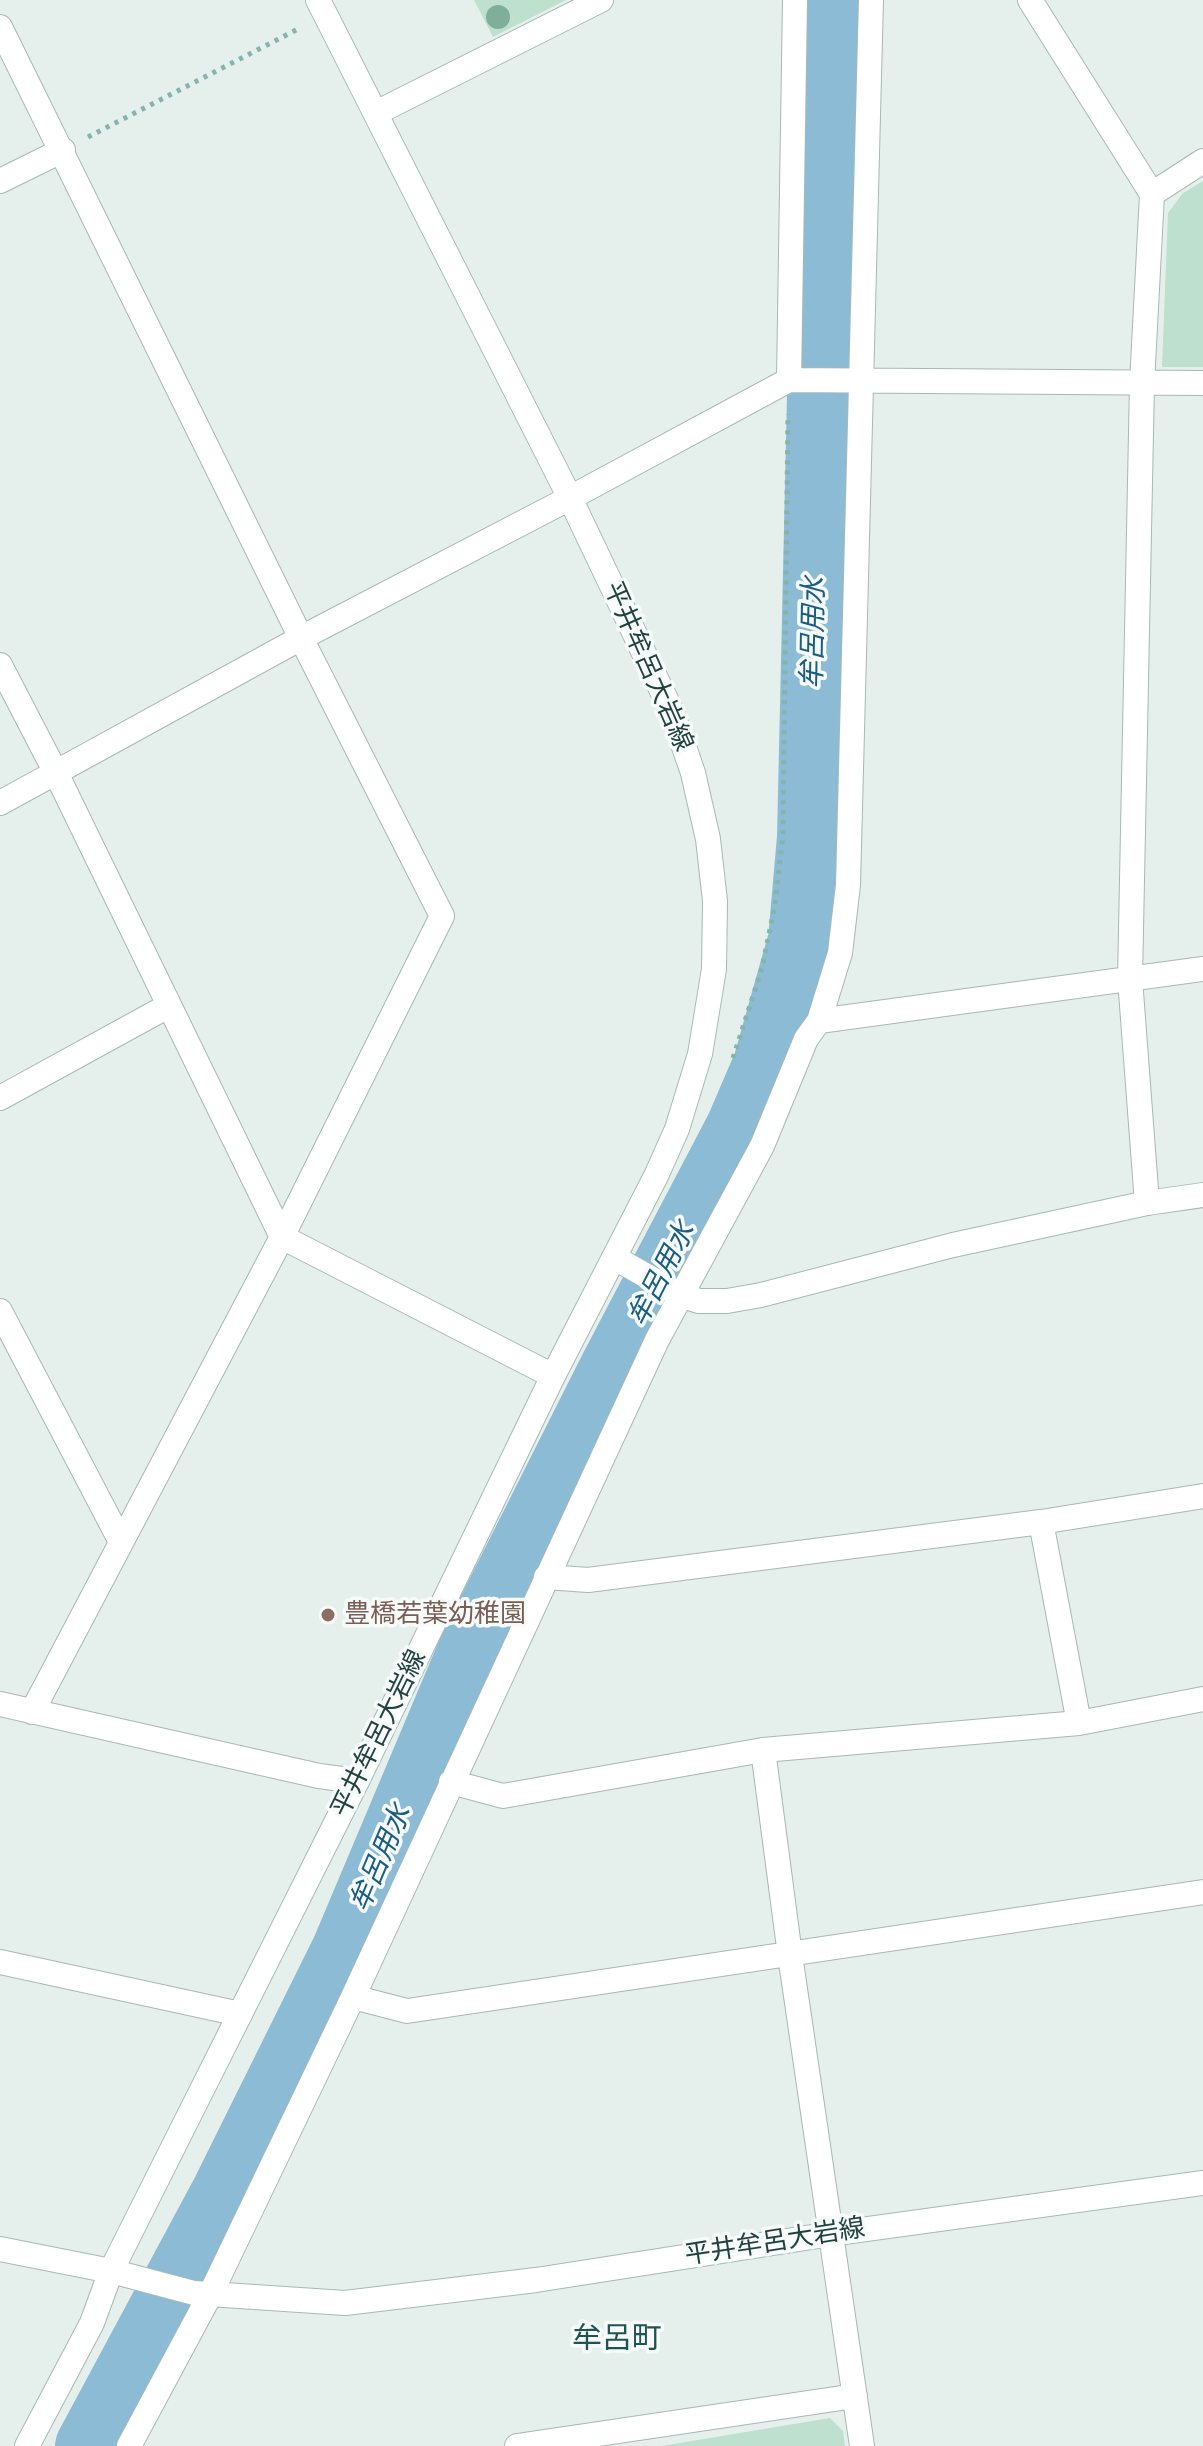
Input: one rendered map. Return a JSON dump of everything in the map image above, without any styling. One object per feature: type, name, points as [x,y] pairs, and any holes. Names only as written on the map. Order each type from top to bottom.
[{"type":"street","name":"平井牟呂大岩線","points":[[318,0],[570,498],[672,712],[693,773],[705,826],[715,901],[714,969],[700,1054],[677,1129],[615,1258],[553,1376],[357,1781],[111,2271],[202,2293],[345,2303],[536,2280],[831,2234],[1203,2183]]},
{"type":"street","points":[[376,113],[601,0]]},
{"type":"street","points":[[789,380],[795,0]]},
{"type":"street","points":[[129,2446],[202,2293],[353,1997],[676,1293],[762,1146],[806,1039],[819,1021],[840,953],[848,885],[871,0]]},
{"type":"street","points":[[1030,0],[1152,194],[1142,383],[1130,979],[1147,1203]]},
{"type":"street","points":[[0,27],[301,638],[442,916],[282,1237],[32,1712]]},
{"type":"street","points":[[0,181],[63,150]]},
{"type":"street","points":[[1152,194],[1203,161]]},
{"type":"street","points":[[0,803],[301,638],[789,380],[1203,383]]},
{"type":"street","points":[[0,665],[56,773],[282,1237],[553,1376]]},
{"type":"street","points":[[819,1021],[1203,969]]},
{"type":"street","points":[[0,1098],[168,1006]]},
{"type":"street","points":[[615,1258],[676,1293],[699,1301],[727,1301],[953,1245],[1147,1203],[1203,1195]]},
{"type":"street","points":[[0,1311],[120,1540]]},
{"type":"street","points":[[546,1577],[588,1580],[1041,1522],[1203,1496]]},
{"type":"street","points":[[1041,1522],[1079,1723]]},
{"type":"street","points":[[451,1782],[503,1796],[763,1750],[1079,1723],[1203,1699]]},
{"type":"street","points":[[0,1704],[319,1776],[357,1781]]},
{"type":"street","points":[[763,1750],[862,2446]]},
{"type":"street","points":[[353,1997],[407,2011],[1203,1892]]},
{"type":"street","points":[[0,1962],[240,2014]]},
{"type":"street","points":[[0,2249],[111,2271],[92,2323],[27,2446]]},
{"type":"street","points":[[517,2446],[855,2396]]},
{"type":"path","points":[[63,150],[304,26]]},
{"type":"path","points":[[733,1059],[762,968],[775,905],[783,834],[782,718],[788,423]]},
{"type":"green space","points":[[474,0],[566,0],[493,37]]},
{"type":"green space","points":[[1203,181],[1203,367],[1162,367],[1168,213],[1183,193]]},
{"type":"green space","points":[[830,2418],[843,2431],[845,2446],[662,2446]]},
{"type":"waterway","name":"牟呂用水","points":[[88,2446],[225,2191],[344,1951],[473,1645],[612,1369],[739,1127],[766,1064],[801,940],[810,837],[829,0]]},
{"type":"place","name":"豊橋若葉幼稚園","points":[[328,1615]]},
{"type":"district","name":"牟呂町","points":[[617,2340]]}]
